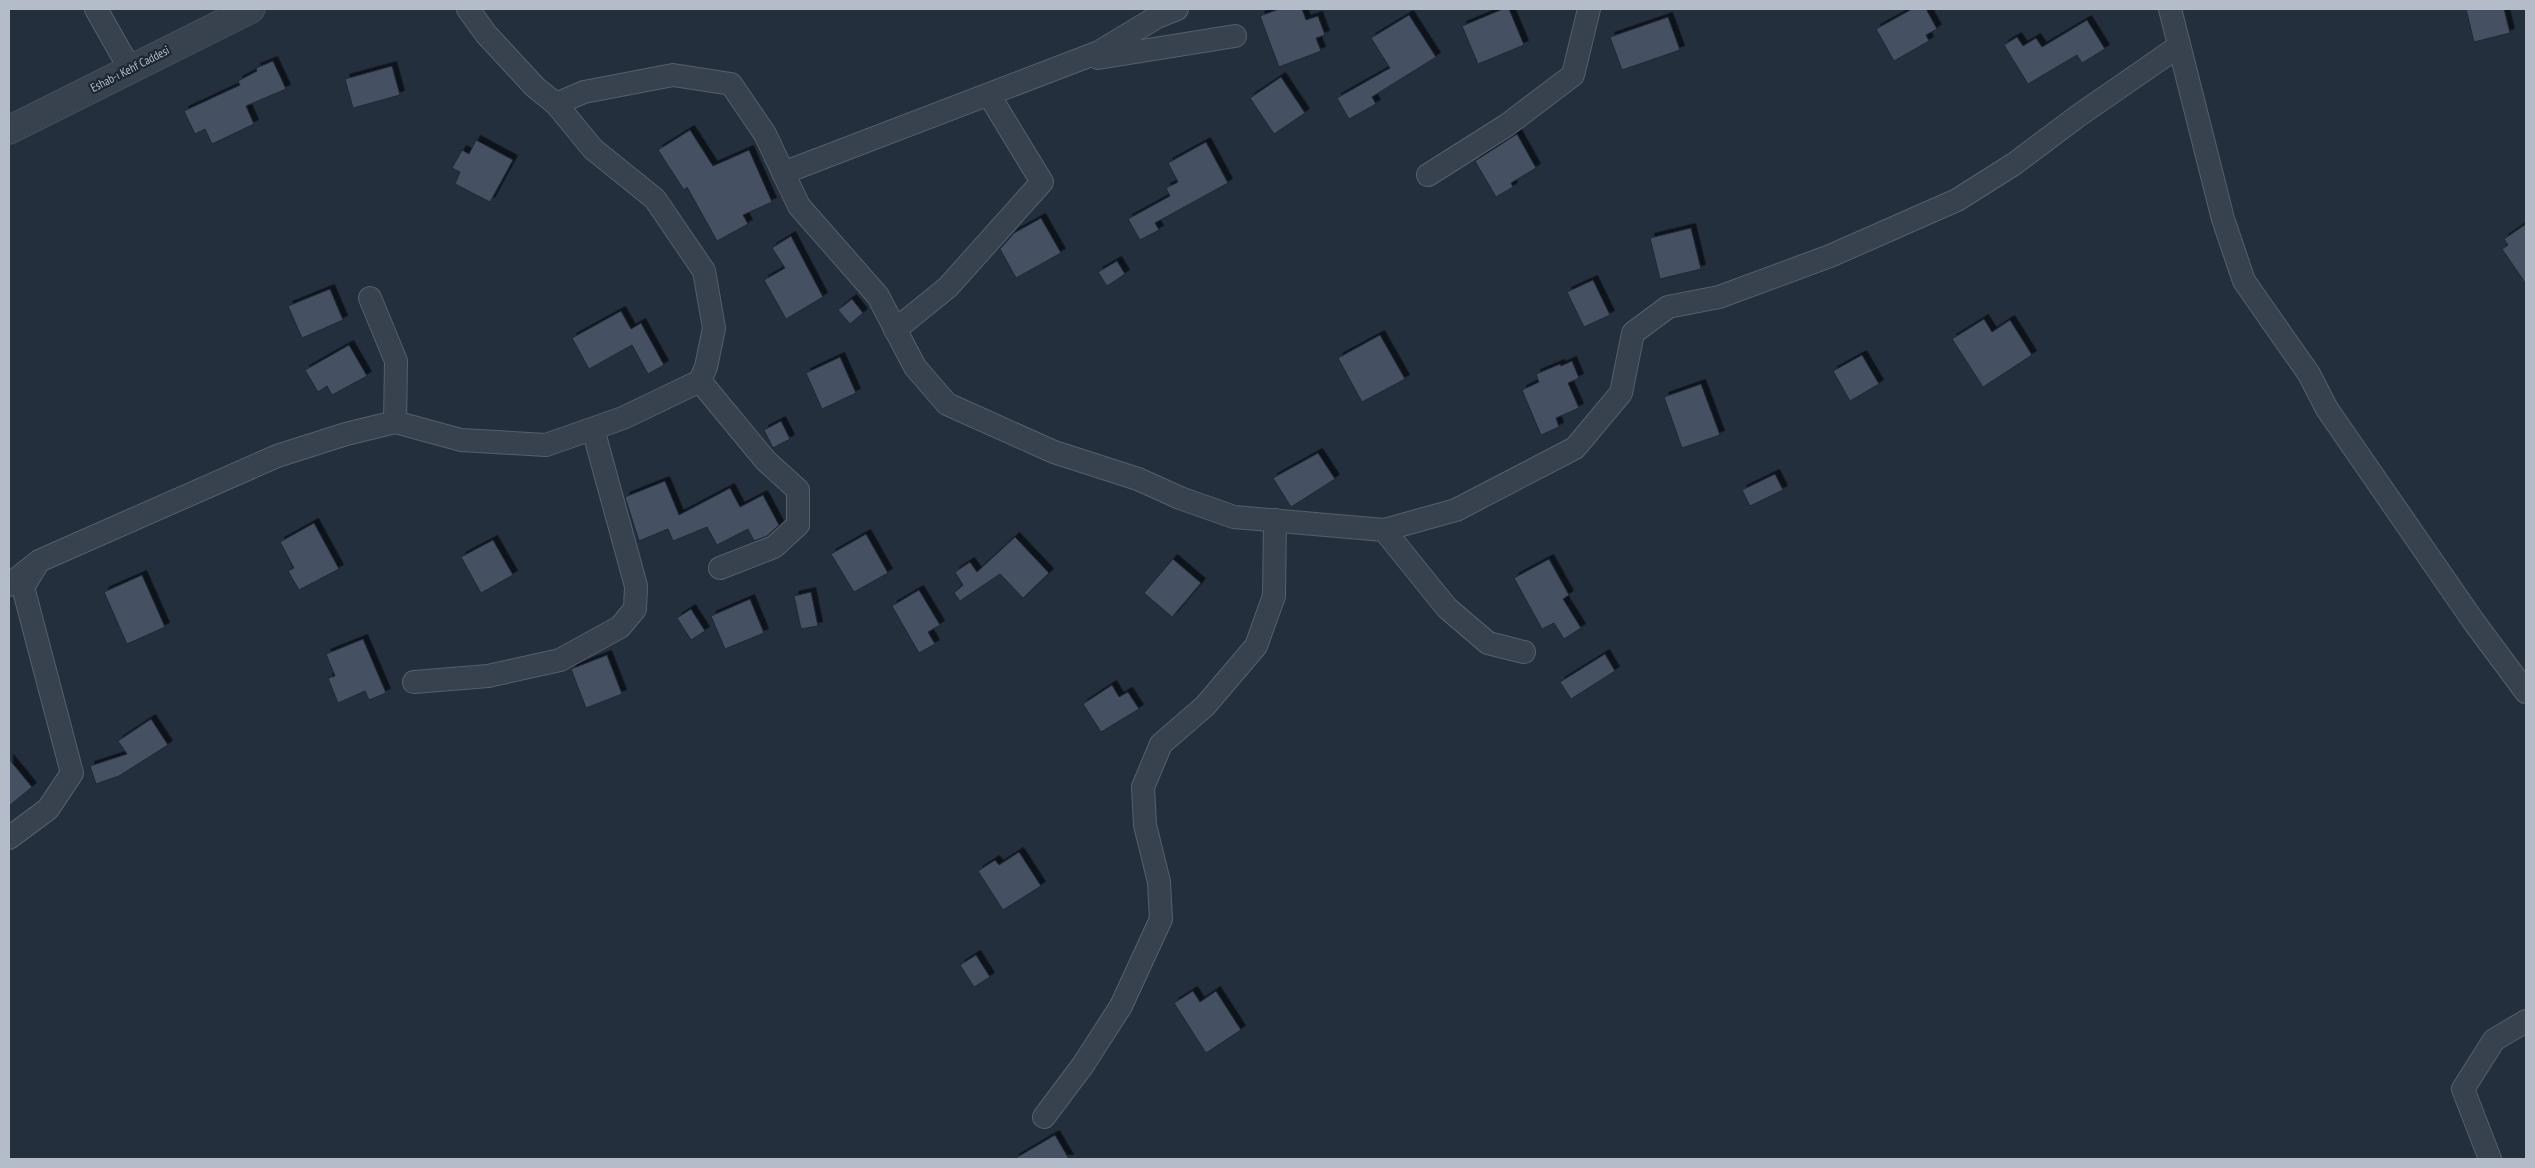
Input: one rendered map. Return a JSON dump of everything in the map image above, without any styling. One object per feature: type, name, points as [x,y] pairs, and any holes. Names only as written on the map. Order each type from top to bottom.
[{"type":"street","points":[[96,9],[130,69]]},
{"type":"street","name":"Eshab-ı Kehf Caddesi","points":[[9,130],[251,9]]},
{"type":"street","points":[[9,585],[39,561],[277,456],[395,422],[461,440],[546,445],[624,418],[700,381],[706,367],[714,328],[704,270],[655,198],[593,149],[556,104],[535,87],[498,48],[468,9]]},
{"type":"street","points":[[783,173],[1099,52],[1157,17],[1177,9]]},
{"type":"street","points":[[1428,175],[1507,125],[1573,75],[1589,9]]},
{"type":"street","points":[[2170,9],[2223,219],[2244,281],[2309,374],[2333,417],[2474,622],[2526,692]]},
{"type":"street","points":[[1072,63],[1235,36]]},
{"type":"street","points":[[556,104],[584,92],[673,75],[731,84],[765,134],[799,206],[878,296],[915,367],[947,404],[1054,452],[1138,479],[1180,498],[1234,517],[1384,530],[1456,510],[1575,448],[1621,393],[1633,333],[1668,307],[1719,297],[1821,260],[1957,200],[2014,164],[2078,116],[2179,46]]},
{"type":"street","points":[[895,330],[948,287],[1042,182],[989,94]]},
{"type":"street","points":[[370,298],[396,361],[395,422]]},
{"type":"street","points":[[700,381],[766,461],[798,490],[798,525],[774,546],[720,568]]},
{"type":"street","points":[[414,682],[488,676],[560,660],[620,627],[635,609],[636,586],[593,429]]},
{"type":"street","points":[[1044,1117],[1082,1065],[1121,1006],[1161,919],[1159,882],[1145,825],[1143,787],[1161,744],[1205,706],[1256,646],[1274,596],[1275,520]]},
{"type":"street","points":[[1384,530],[1447,608],[1488,643],[1524,652]]},
{"type":"street","points":[[9,838],[48,809],[72,773],[23,587],[39,561]]},
{"type":"street","points":[[2490,1159],[2463,1089],[2494,1040],[2526,1021]]},
{"type":"building","points":[[1279,9],[1302,9],[1306,20],[1318,16],[1325,35],[1316,38],[1321,51],[1279,67],[1260,16]]},
{"type":"building","points":[[1503,9],[1509,9],[1524,45],[1478,64],[1462,26]]},
{"type":"building","points":[[1912,9],[1926,9],[1937,29],[1926,35],[1929,41],[1894,61],[1876,29]]},
{"type":"building","points":[[2466,9],[2504,9],[2510,33],[2474,42]]},
{"type":"building","points":[[1409,15],[1436,57],[1372,97],[1376,104],[1349,119],[1337,98],[1390,68],[1371,38]]},
{"type":"building","points":[[1668,17],[1680,50],[1622,70],[1610,37]]},
{"type":"building","points":[[2087,20],[2105,49],[2082,63],[2077,55],[2028,84],[2004,45],[2017,37],[2023,46],[2036,38],[2042,47]]},
{"type":"building","points":[[273,61],[286,89],[246,106],[254,124],[212,144],[205,129],[195,134],[184,111],[240,85],[238,81],[257,71],[256,68]]},
{"type":"building","points":[[392,66],[400,95],[353,108],[345,79]]},
{"type":"building","points":[[1281,77],[1305,113],[1274,134],[1250,98]]},
{"type":"building","points":[[690,130],[713,166],[749,150],[772,202],[743,215],[748,224],[717,241],[687,187],[684,190],[658,150]]},
{"type":"building","points":[[1517,134],[1536,168],[1511,183],[1513,187],[1496,197],[1475,161]]},
{"type":"building","points":[[476,140],[513,160],[490,202],[455,184],[460,172],[452,168],[462,150],[469,154]]},
{"type":"building","points":[[1206,142],[1228,183],[1155,223],[1159,230],[1140,240],[1128,219],[1170,196],[1166,188],[1178,182],[1168,163]]},
{"type":"building","points":[[1041,218],[1061,253],[1016,278],[1000,249],[1014,233]]},
{"type":"building","points":[[2526,224],[2526,284],[2502,249],[2508,245],[2504,239]]},
{"type":"building","points":[[1691,228],[1701,269],[1660,279],[1650,238]]},
{"type":"building","points":[[791,236],[823,297],[786,319],[764,280],[785,268],[772,248]]},
{"type":"building","points":[[1117,261],[1125,274],[1107,286],[1098,272]]},
{"type":"building","points":[[1593,280],[1610,315],[1584,327],[1567,292]]},
{"type":"building","points":[[330,289],[343,320],[302,338],[288,306]]},
{"type":"building","points":[[852,299],[863,313],[850,324],[838,310]]},
{"type":"building","points":[[621,311],[631,329],[641,323],[664,365],[648,374],[632,345],[589,369],[572,338]]},
{"type":"building","points":[[1984,319],[1992,332],[2010,320],[2032,355],[1983,387],[1952,339]]},
{"type":"building","points":[[1380,335],[1405,379],[1362,402],[1338,358]]},
{"type":"building","points":[[349,345],[367,376],[332,395],[327,386],[318,392],[305,370]]},
{"type":"building","points":[[1862,355],[1879,384],[1850,401],[1833,371]]},
{"type":"building","points":[[840,357],[856,393],[822,409],[806,373]]},
{"type":"building","points":[[1572,361],[1579,378],[1568,383],[1579,408],[1556,418],[1559,427],[1541,435],[1522,390],[1539,382],[1536,374]]},
{"type":"building","points":[[1701,384],[1720,435],[1682,448],[1664,397]]},
{"type":"building","points":[[781,421],[790,439],[773,448],[764,430]]},
{"type":"building","points":[[1318,453],[1335,479],[1291,507],[1273,478]]},
{"type":"building","points":[[1775,474],[1783,490],[1750,506],[1742,490]]},
{"type":"building","points":[[665,481],[679,515],[730,488],[740,507],[763,495],[779,525],[767,536],[754,541],[748,529],[717,545],[707,527],[673,541],[668,529],[639,541],[625,497]]},
{"type":"building","points":[[314,523],[339,569],[299,590],[288,571],[294,568],[280,542]]},
{"type":"building","points":[[866,534],[888,573],[854,592],[831,554]]},
{"type":"building","points":[[1015,537],[1049,573],[1023,598],[1000,574],[960,601],[954,593],[963,585],[955,572],[970,562],[977,572]]},
{"type":"building","points":[[493,540],[513,575],[481,593],[461,557]]},
{"type":"building","points":[[1173,559],[1201,583],[1172,617],[1144,593]]},
{"type":"building","points":[[1549,559],[1569,595],[1563,599],[1581,628],[1564,639],[1554,623],[1542,629],[1514,578]]},
{"type":"building","points":[[142,575],[165,627],[127,644],[104,592]]},
{"type":"building","points":[[919,590],[940,625],[928,632],[935,644],[919,653],[892,606]]},
{"type":"building","points":[[811,592],[818,626],[801,629],[794,596]]},
{"type":"building","points":[[750,599],[764,633],[725,649],[711,616]]},
{"type":"building","points":[[691,609],[705,631],[691,640],[677,618]]},
{"type":"building","points":[[363,639],[386,693],[369,700],[365,691],[338,703],[328,678],[335,676],[326,654]]},
{"type":"building","points":[[1605,654],[1615,671],[1571,699],[1560,682]]},
{"type":"building","points":[[607,655],[622,694],[586,708],[571,669]]},
{"type":"building","points":[[1112,685],[1119,697],[1128,692],[1139,709],[1101,732],[1083,704]]},
{"type":"building","points":[[151,719],[168,745],[119,776],[96,784],[90,766],[127,754],[118,741]]},
{"type":"building","points":[[9,759],[32,787],[9,806]]},
{"type":"building","points":[[1019,852],[1041,886],[1003,910],[978,871],[995,860],[999,865]]},
{"type":"building","points":[[976,955],[990,977],[974,987],[960,965]]},
{"type":"building","points":[[1193,991],[1200,1002],[1216,991],[1241,1030],[1206,1053],[1174,1003]]},
{"type":"building","points":[[1055,1135],[1069,1159],[1014,1159]]}]
